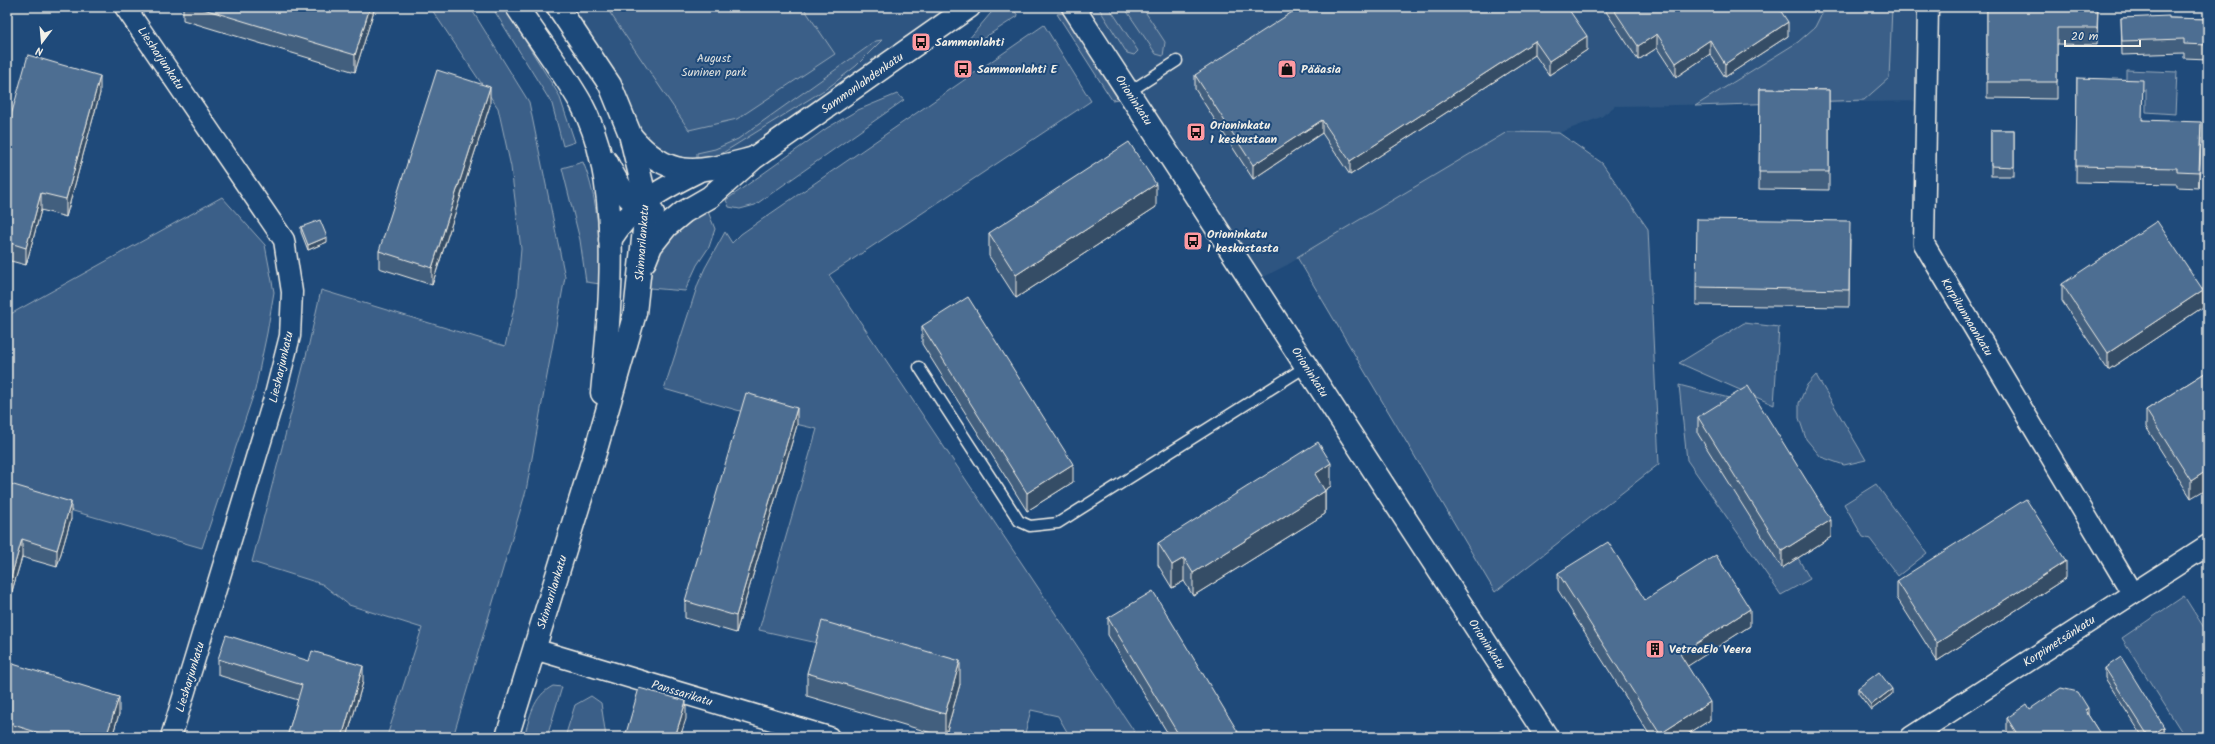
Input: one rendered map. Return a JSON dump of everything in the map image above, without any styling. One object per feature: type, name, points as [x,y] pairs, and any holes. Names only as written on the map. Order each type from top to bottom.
[{"type":"main road","name":"Skinnarilankatu","points":[[517,7],[581,104],[599,148],[610,220],[610,311],[597,446]]},
{"type":"main road","name":"Skinnarilankatu","points":[[507,737],[597,446],[635,314],[640,273],[643,206],[630,134],[610,85],[558,7]]},
{"type":"main road","name":"Sammonlahdenkatu","points":[[640,273],[652,246],[667,226],[684,212],[710,197],[754,158],[969,7]]},
{"type":"main road","name":"Orioninkatu","points":[[1073,7],[1548,737]]},
{"type":"main road","name":"Sammonlahdenkatu","points":[[630,134],[645,152],[662,164],[696,172]]},
{"type":"main road","points":[[599,148],[615,178],[643,206]]},
{"type":"main road","name":"Sammonlahdenkatu","points":[[610,240],[618,226],[643,206],[696,172],[754,158]]},
{"type":"main road","name":"Sammonlahdenkatu","points":[[643,206],[663,215],[684,212]]},
{"type":"street","name":"Liesharjunkatu","points":[[126,7],[284,240],[292,292],[290,336],[275,395],[172,737]]},
{"type":"street","name":"Korpikunnaankatu","points":[[1928,7],[1924,244],[2132,593]]},
{"type":"street","name":"Korpimetsänkatu","points":[[1911,737],[2208,545]]},
{"type":"street","name":"Panssarikatu","points":[[534,649],[829,737]]},
{"type":"lane","points":[[1129,92],[1177,61]]},
{"type":"lane","points":[[919,367],[1019,521],[1030,526],[1058,523],[1306,366]]},
{"type":"shaded area","points":[[558,7],[969,7],[754,158],[662,164]]},
{"type":"shaded area","points":[[1073,7],[1928,7],[1927,101],[1615,106],[1601,117],[1559,133],[1507,132],[1287,265],[1252,283]]},
{"type":"green space","points":[[430,7],[470,7],[529,102],[565,277],[526,491],[453,737],[389,737],[387,736],[422,628],[349,605],[322,584],[252,562],[308,348],[321,290],[505,346],[517,295],[521,249],[511,167],[498,108]]},
{"type":"green space","points":[[492,7],[504,7],[559,95],[575,142],[563,146],[552,104]]},
{"type":"green space","name":"August Suninen park","points":[[606,7],[803,7],[835,54],[737,119],[689,130]]},
{"type":"green space","points":[[996,7],[1012,7],[1018,16],[970,47],[968,40]]},
{"type":"green space","points":[[1098,7],[1109,7],[1138,51],[1134,55],[1127,53]]},
{"type":"green space","points":[[1124,7],[1142,7],[1165,42],[1163,56],[1156,54]]},
{"type":"green space","points":[[1825,7],[1892,7],[1889,78],[1864,100],[1695,106],[1798,42],[1815,27]]},
{"type":"green space","points":[[1064,13],[1118,99],[1112,100],[1057,14]]},
{"type":"green space","points":[[1044,25],[1091,101],[829,275],[1138,737],[1070,737],[1058,716],[1031,710],[1024,737],[944,737],[960,684],[822,644],[759,630],[817,429],[740,411],[664,389],[698,284],[725,232],[732,243],[741,234]]},
{"type":"green space","points":[[882,40],[856,66],[829,87],[721,154],[697,161],[697,153],[715,149],[738,139],[876,41]]},
{"type":"green space","points":[[2126,70],[2177,72],[2175,114],[2146,112],[2146,90],[2126,89]]},
{"type":"green space","points":[[897,94],[904,100],[755,205],[740,209],[729,207],[726,200],[827,128],[858,110]]},
{"type":"green space","points":[[1507,132],[1559,133],[1602,163],[1648,229],[1659,464],[1495,592],[1297,257]]},
{"type":"green space","points":[[583,162],[592,192],[598,222],[600,284],[586,282],[580,240],[562,168]]},
{"type":"green space","points":[[222,197],[265,245],[274,292],[255,390],[202,548],[7,492],[7,316]]},
{"type":"green space","points":[[707,209],[715,229],[709,247],[697,265],[685,291],[649,288],[654,261],[658,252],[673,235]]},
{"type":"green space","points":[[1744,323],[1779,327],[1774,405],[1679,363]]},
{"type":"green space","points":[[1816,375],[1866,460],[1844,465],[1821,457],[1806,439],[1799,418],[1799,403],[1807,385]]},
{"type":"green space","points":[[1679,385],[1748,403],[1798,558],[1810,579],[1781,595],[1687,460]]},
{"type":"green space","points":[[1876,484],[1927,553],[1898,576],[1870,539],[1863,537],[1844,504]]},
{"type":"green space","points":[[2184,596],[2208,634],[2208,737],[2185,737],[2122,638]]},
{"type":"green space","points":[[553,686],[562,687],[547,737],[524,737],[533,708],[541,695]]},
{"type":"green space","points":[[591,696],[601,703],[606,737],[565,737],[575,705]]},
{"type":"building","points":[[197,7],[370,7],[355,55]]},
{"type":"building","points":[[1300,7],[1567,7],[1587,36],[1549,61],[1535,41],[1350,161],[1322,120],[1253,165],[1195,75]]},
{"type":"building","points":[[1612,7],[1778,7],[1788,22],[1725,64],[1710,40],[1676,63],[1657,34],[1638,46]]},
{"type":"building","points":[[1987,7],[2098,7],[2097,28],[2057,28],[2057,82],[1987,82]]},
{"type":"building","points":[[2169,16],[2169,18],[2208,19],[2208,45],[2184,44],[2184,39],[2122,41],[2121,18]]},
{"type":"building","points":[[28,55],[100,76],[66,199],[41,193],[26,248],[7,242],[7,130]]},
{"type":"building","points":[[437,70],[490,87],[432,268],[379,251]]},
{"type":"building","points":[[2077,78],[2143,80],[2142,120],[2201,122],[2199,172],[2177,171],[2177,168],[2076,166]]},
{"type":"building","points":[[1760,89],[1829,90],[1829,172],[1759,172]]},
{"type":"building","points":[[1991,130],[2014,130],[2014,167],[1991,166]]},
{"type":"building","points":[[1129,142],[1156,184],[1016,275],[989,233]]},
{"type":"building","points":[[1697,219],[1850,221],[1849,290],[1696,287]]},
{"type":"building","points":[[320,220],[327,237],[308,245],[301,227]]},
{"type":"building","points":[[2157,221],[2203,290],[2108,353],[2062,284]]},
{"type":"building","points":[[968,297],[1073,464],[1027,493],[922,326]]},
{"type":"building","points":[[2208,371],[2208,470],[2191,481],[2146,410]]},
{"type":"building","points":[[1748,386],[1831,520],[1782,551],[1698,417]]},
{"type":"building","points":[[746,393],[797,408],[736,616],[685,601]]},
{"type":"building","points":[[1318,442],[1331,463],[1315,474],[1325,491],[1193,573],[1184,558],[1172,565],[1158,543]]},
{"type":"building","points":[[7,483],[71,502],[57,550],[22,539],[7,591]]},
{"type":"building","points":[[2026,499],[2066,561],[1937,643],[1897,581]]},
{"type":"building","name":"VetreaElo Veera","points":[[1608,542],[1645,600],[1716,555],[1750,609],[1680,654],[1710,702],[1660,734],[1558,573]]},
{"type":"building","points":[[1153,591],[1241,737],[1180,737],[1108,618]]},
{"type":"building","points":[[822,621],[960,661],[945,714],[807,673]]},
{"type":"building","points":[[226,635],[309,661],[312,651],[363,666],[342,737],[287,737],[302,685],[218,659]]},
{"type":"building","points":[[7,653],[13,664],[119,697],[106,737],[52,737],[7,723]]},
{"type":"building","points":[[2121,657],[2164,727],[2149,737],[2105,668]]},
{"type":"building","points":[[1879,672],[1892,689],[1871,705],[1858,688]]},
{"type":"building","points":[[639,688],[686,701],[675,737],[625,737]]},
{"type":"building","points":[[2061,688],[2078,692],[2088,708],[2085,710],[2102,737],[2019,737],[2007,718],[2027,704],[2030,709]]},
{"type":"building","points":[[1502,730],[1506,737],[1491,737]]},
{"type":"place","name":"Sammonlahti","points":[[921,42]]},
{"type":"place","name":"Sammonlahti E","points":[[963,69]]},
{"type":"place","name":"Pääasia","points":[[1287,69]]},
{"type":"place","name":"Orioninkatu 1 keskustaan","points":[[1196,132]]},
{"type":"place","name":"Orioninkatu 1 keskustasta","points":[[1193,241]]},
{"type":"place","name":"VetreaElo Veera","points":[[1655,649]]}]
